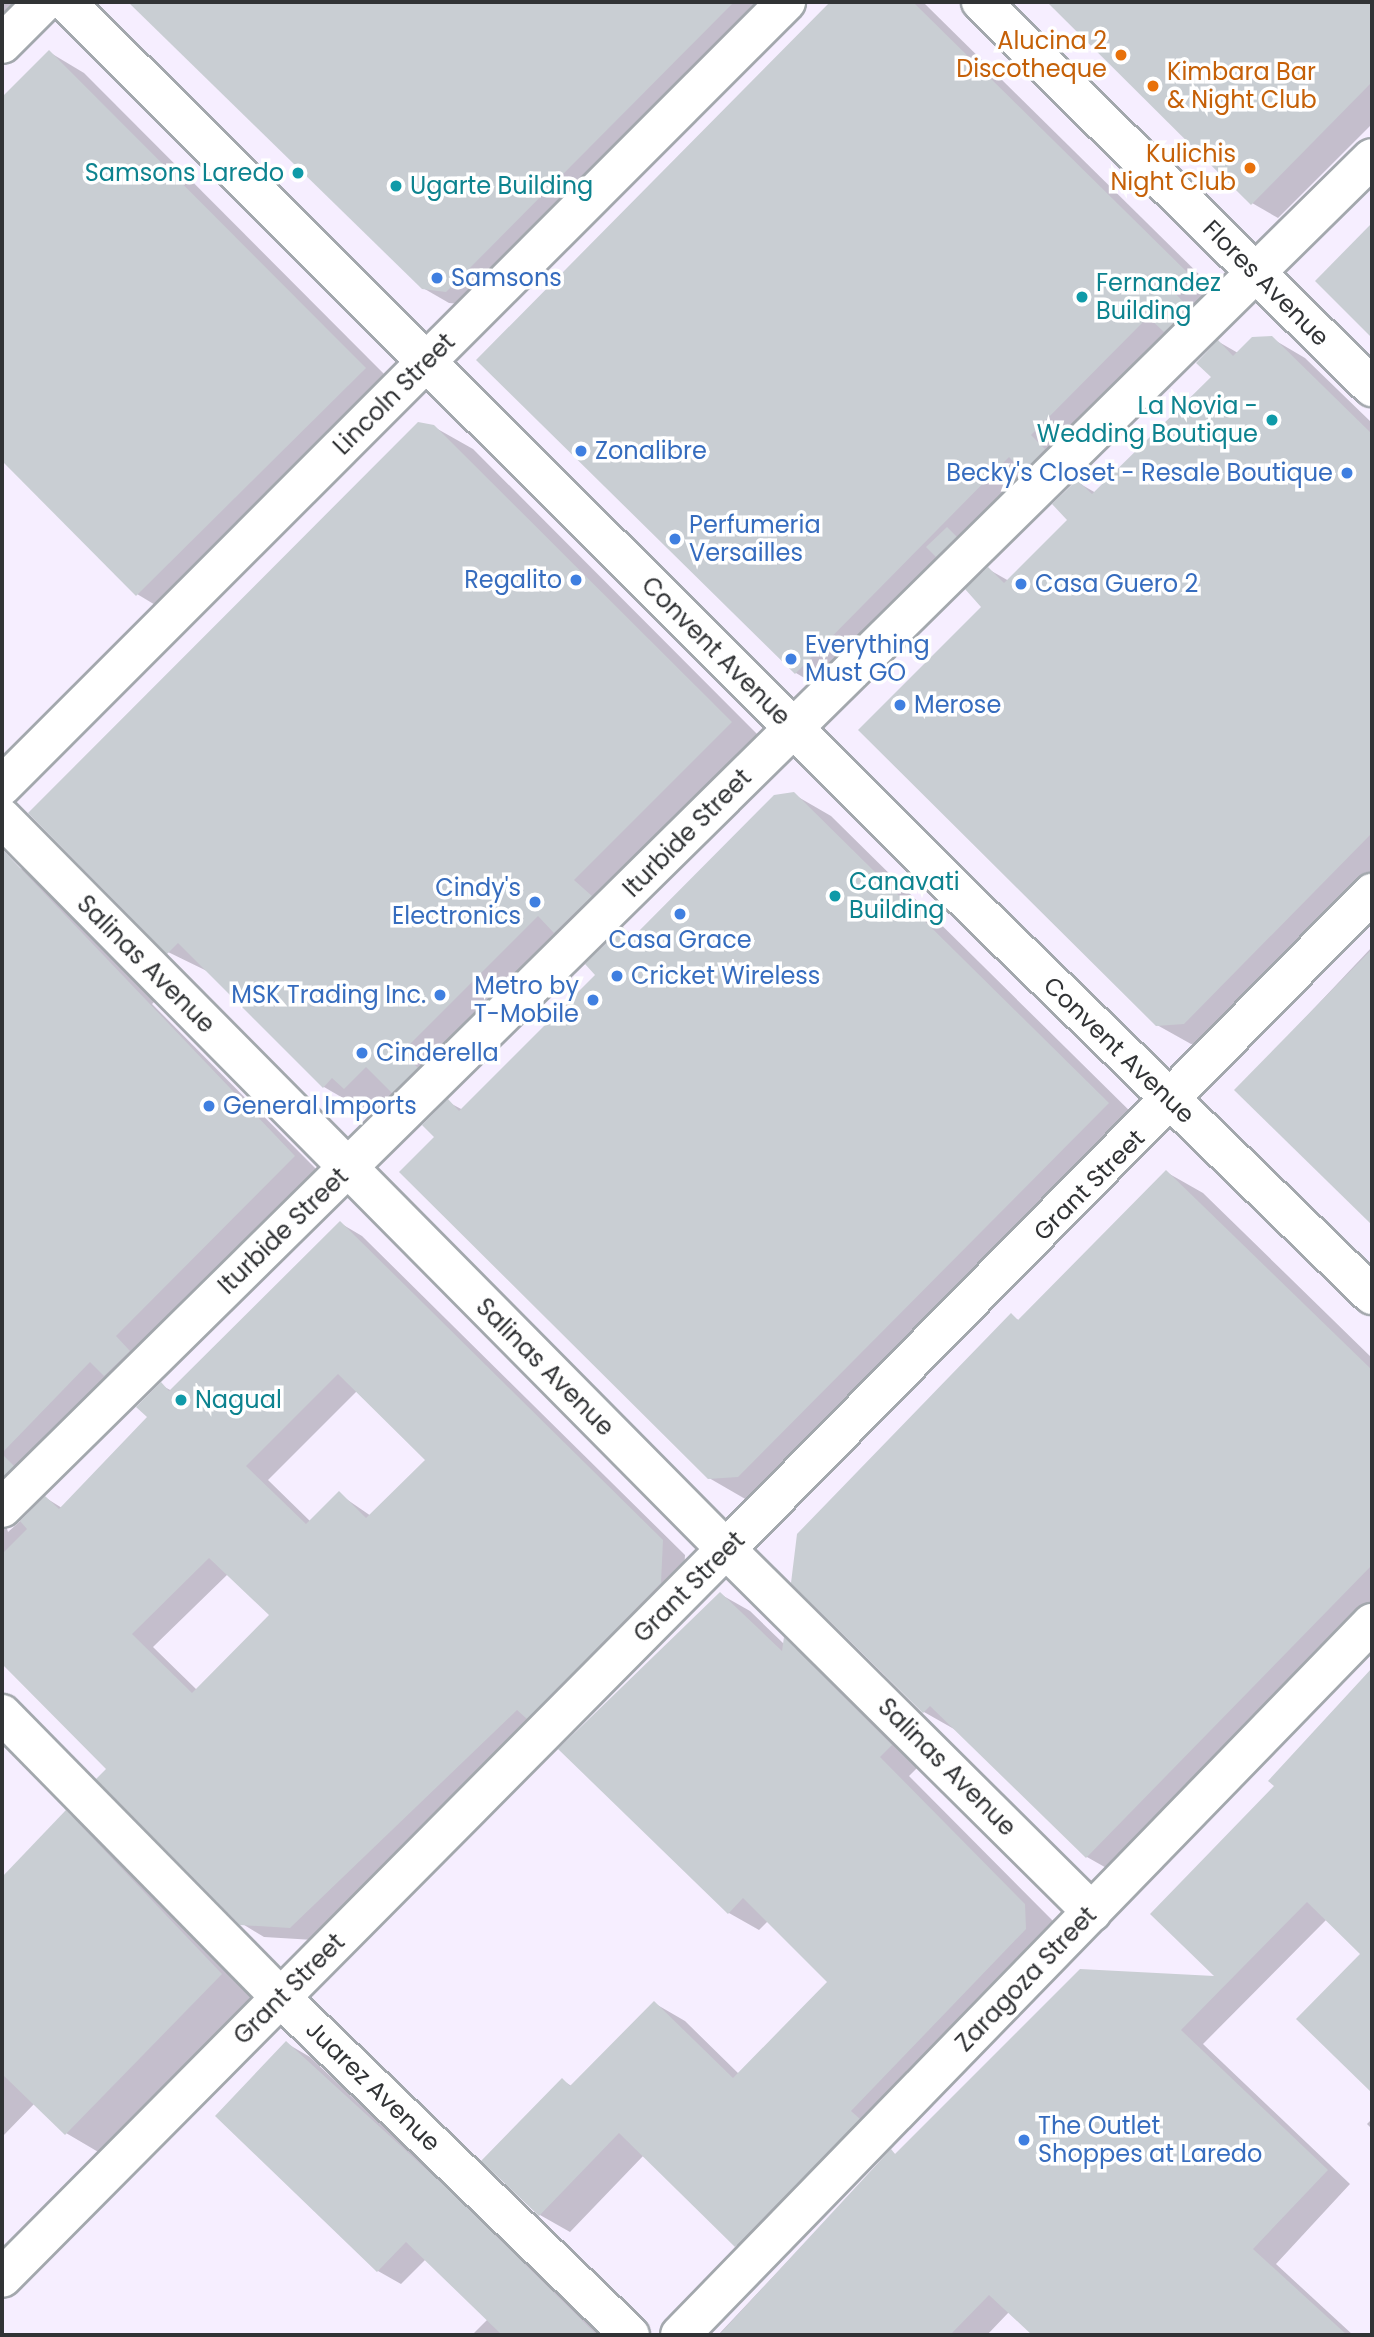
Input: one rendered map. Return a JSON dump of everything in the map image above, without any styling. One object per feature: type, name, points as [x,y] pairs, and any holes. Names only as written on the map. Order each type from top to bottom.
[{"type":"street","points":[[2,44],[44,2]]},
{"type":"street","name":"Convent Avenue","points":[[66,2],[794,730],[1168,1098],[1372,1294]]},
{"type":"street","name":"Lincoln Street","points":[[2,786],[786,2]]},
{"type":"street","name":"Flores Avenue","points":[[981,2],[1372,387]]},
{"type":"street","name":"Iturbide Street","points":[[2,1508],[1372,158]]},
{"type":"street","name":"Salinas Avenue","points":[[2,818],[726,1549],[1092,1912]]},
{"type":"street","name":"Grant Street","points":[[2,2278],[726,1549],[1372,892]]},
{"type":"street","name":"Zaragoza Street","points":[[680,2335],[1372,1623]]},
{"type":"street","name":"Juarez Avenue","points":[[2,1714],[281,1998],[630,2335]]},
{"type":"shaded area","points":[[2,2],[1372,2],[1372,2335],[2,2335]]},
{"type":"building","points":[[128,2],[734,2],[446,292],[422,289]]},
{"type":"building","points":[[830,2],[913,2],[1190,275],[1173,291],[1189,308],[1164,332],[1148,317],[1031,435],[1045,449],[1023,472],[1009,457],[795,674],[476,360]]},
{"type":"building","points":[[1047,2],[1372,2],[1372,82],[1251,205]]},
{"type":"building","points":[[49,50],[366,368],[136,596],[2,461],[2,97]]},
{"type":"building","points":[[1372,223],[1372,338],[1315,281]]},
{"type":"building","points":[[1272,336],[1372,434],[1372,833],[1184,1024],[1156,1026],[858,730],[981,607],[965,589],[988,567],[1004,583],[1067,520],[1052,504],[1077,480],[1092,494],[1211,377],[1196,363],[1218,340],[1233,356],[1252,337]]},
{"type":"building","points":[[418,422],[434,425],[732,722],[574,880],[592,896],[554,933],[538,916],[402,1052],[418,1068],[392,1093],[366,1067],[344,1089],[332,1078],[323,1088],[178,943],[167,954],[28,813]]},
{"type":"building","points":[[947,527],[957,537],[936,557],[926,547]]},
{"type":"building","points":[[794,792],[1109,1103],[738,1477],[708,1479],[399,1172],[434,1137],[422,1125],[448,1099],[459,1111],[595,975],[585,964],[623,927],[633,937],[774,795]]},
{"type":"building","points":[[2,849],[295,1156],[116,1336],[130,1351],[104,1376],[90,1362],[2,1453]]},
{"type":"building","points":[[1372,949],[1372,1225],[1234,1090]]},
{"type":"building","points":[[1166,1170],[1372,1370],[1372,1565],[1086,1858],[930,1706],[923,1713],[791,1583],[797,1534],[1011,1313],[1018,1320]]},
{"type":"building","points":[[340,1221],[663,1540],[661,1583],[527,1719],[517,1710],[290,1928],[240,1925],[96,1779],[106,1769],[2,1664],[2,1554],[27,1529],[20,1521],[45,1496],[59,1509],[147,1417],[136,1407],[161,1382],[169,1391]],"holes":[[[338,1374],[425,1460],[366,1518],[339,1491],[306,1524],[246,1466]],[[209,1558],[269,1615],[192,1693],[132,1634]]]},
{"type":"building","points":[[2,1454],[14,1466],[2,1478]]},
{"type":"building","points":[[720,1592],[782,1651],[784,1637],[892,1745],[880,1757],[1025,1904],[1026,1929],[851,2111],[860,2119],[735,2247],[619,2133],[539,2216],[481,2161],[562,2078],[570,2086],[654,2001],[733,2078],[827,1982],[743,1898],[728,1914],[558,1749]]},
{"type":"building","points":[[1372,1668],[1372,2093],[1296,2019],[1360,1954],[1307,1902],[1181,2030],[1328,2170],[1253,2249],[1347,2335],[1032,2335],[989,2295],[950,2335],[719,2335],[891,2149],[895,2154],[1080,1969],[1214,1976],[1150,1914],[1274,1786],[1268,1781]]},
{"type":"building","points":[[66,1810],[222,1974],[65,2135],[2,2074],[2,1877]]},
{"type":"building","points":[[286,2041],[451,2192],[597,2335],[502,2335],[406,2242],[377,2272],[215,2116]]},
{"type":"place","name":"Alucina 2 Discotheque","points":[[1121,55]]},
{"type":"place","name":"Kimbara Bar & Night Club","points":[[1153,86]]},
{"type":"place","name":"Kulichis Night Club","points":[[1250,168]]},
{"type":"place","name":"Samsons Laredo","points":[[298,173]]},
{"type":"place","name":"Ugarte Building","points":[[396,186]]},
{"type":"place","name":"Samsons","points":[[437,278]]},
{"type":"place","name":"Fernandez Building","points":[[1082,297]]},
{"type":"place","name":"La Novia - Wedding Boutique","points":[[1272,420]]},
{"type":"place","name":"Zonalibre","points":[[581,451]]},
{"type":"place","name":"Becky's Closet - Resale Boutique","points":[[1347,473]]},
{"type":"place","name":"Perfumeria Versailles","points":[[675,539]]},
{"type":"place","name":"Regalito","points":[[576,580]]},
{"type":"place","name":"Casa Guero 2","points":[[1021,584]]},
{"type":"place","name":"Everything Must GO","points":[[791,659]]},
{"type":"place","name":"Merose","points":[[900,705]]},
{"type":"place","name":"Canavati Building","points":[[835,896]]},
{"type":"place","name":"Cindy's Electronics","points":[[535,902]]},
{"type":"place","name":"Casa Grace","points":[[680,914]]},
{"type":"place","name":"Cricket Wireless","points":[[617,976]]},
{"type":"place","name":"MSK Trading Inc.","points":[[440,995]]},
{"type":"place","name":"Metro by T-Mobile","points":[[593,1000]]},
{"type":"place","name":"Cinderella","points":[[362,1053]]},
{"type":"place","name":"General Imports","points":[[209,1106]]},
{"type":"place","name":"Nagual","points":[[181,1400]]},
{"type":"place","name":"The Outlet Shoppes at Laredo","points":[[1024,2140]]}]
